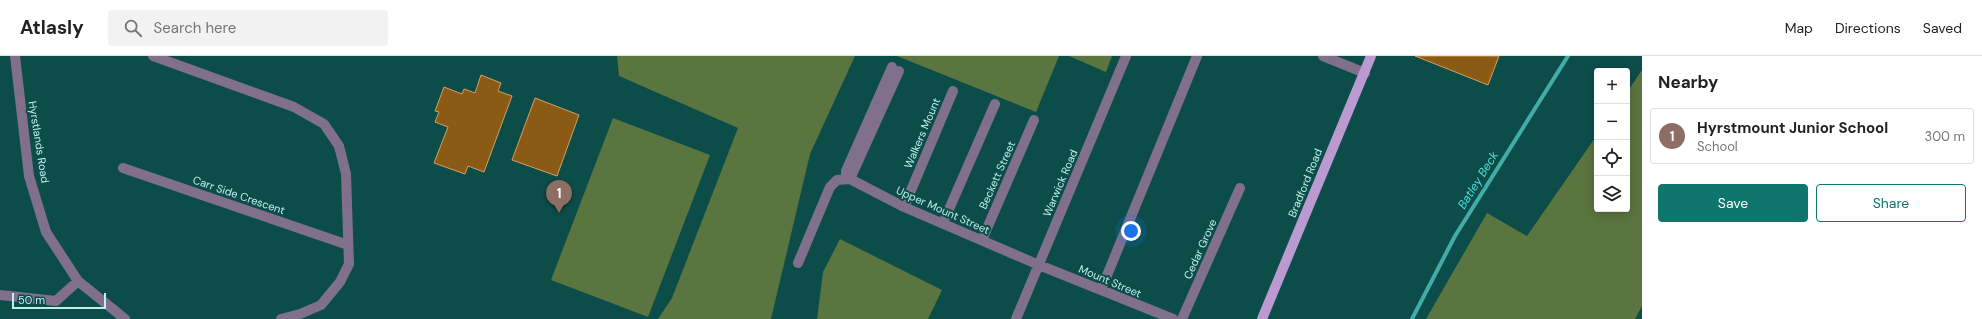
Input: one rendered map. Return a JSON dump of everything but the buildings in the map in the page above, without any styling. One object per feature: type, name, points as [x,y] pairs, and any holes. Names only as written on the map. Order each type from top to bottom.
[{"type":"main road","name":"Bradford Road","points":[[1262,319],[1371,56]]},
{"type":"street","name":"Hyrstlands Road","points":[[15,56],[29,176],[46,232],[78,281],[125,319]]},
{"type":"street","points":[[153,56],[294,106],[324,124],[339,146],[346,174],[349,264],[340,282],[321,305],[300,314],[281,319]]},
{"type":"street","name":"Warwick Road","points":[[1016,319],[1126,56]]},
{"type":"street","points":[[1101,290],[1197,56]]},
{"type":"street","points":[[1323,56],[1365,73]]},
{"type":"street","points":[[798,263],[830,187],[844,179],[846,171],[896,69]]},
{"type":"street","name":"Walkers Mount","points":[[904,206],[953,91]]},
{"type":"street","points":[[943,223],[995,104]]},
{"type":"street","name":"Beckett Street","points":[[982,240],[1034,120]]},
{"type":"street","name":"Carr Side Crescent","points":[[123,168],[348,245]]},
{"type":"street","name":"Upper Mount Street","points":[[844,179],[1039,265]]},
{"type":"street","name":"Cedar Grove","points":[[1182,319],[1240,188]]},
{"type":"street","name":"Mount Street","points":[[1039,265],[1101,290],[1157,317],[1173,319]]},
{"type":"street","points":[[0,295],[56,301],[78,281]]},
{"type":"green space","points":[[617,56],[855,56],[810,154],[771,319],[658,319],[672,298],[738,128],[619,76]]},
{"type":"green space","points":[[897,56],[1059,56],[1036,112]]},
{"type":"green space","points":[[1069,56],[1112,56],[1106,72]]},
{"type":"green space","points":[[1642,70],[1642,306],[1635,319],[1426,319],[1487,213],[1527,236],[1594,139],[1594,212],[1630,212],[1630,88]]},
{"type":"green space","points":[[613,118],[710,155],[648,317],[551,280]]},
{"type":"green space","points":[[840,239],[942,290],[928,319],[817,319],[823,272]]},
{"type":"waterway","name":"Batley Beck","points":[[1412,319],[1455,236],[1568,56]]},
{"type":"place","name":"Hyrstmount Junior School","points":[[559,213]]}]
